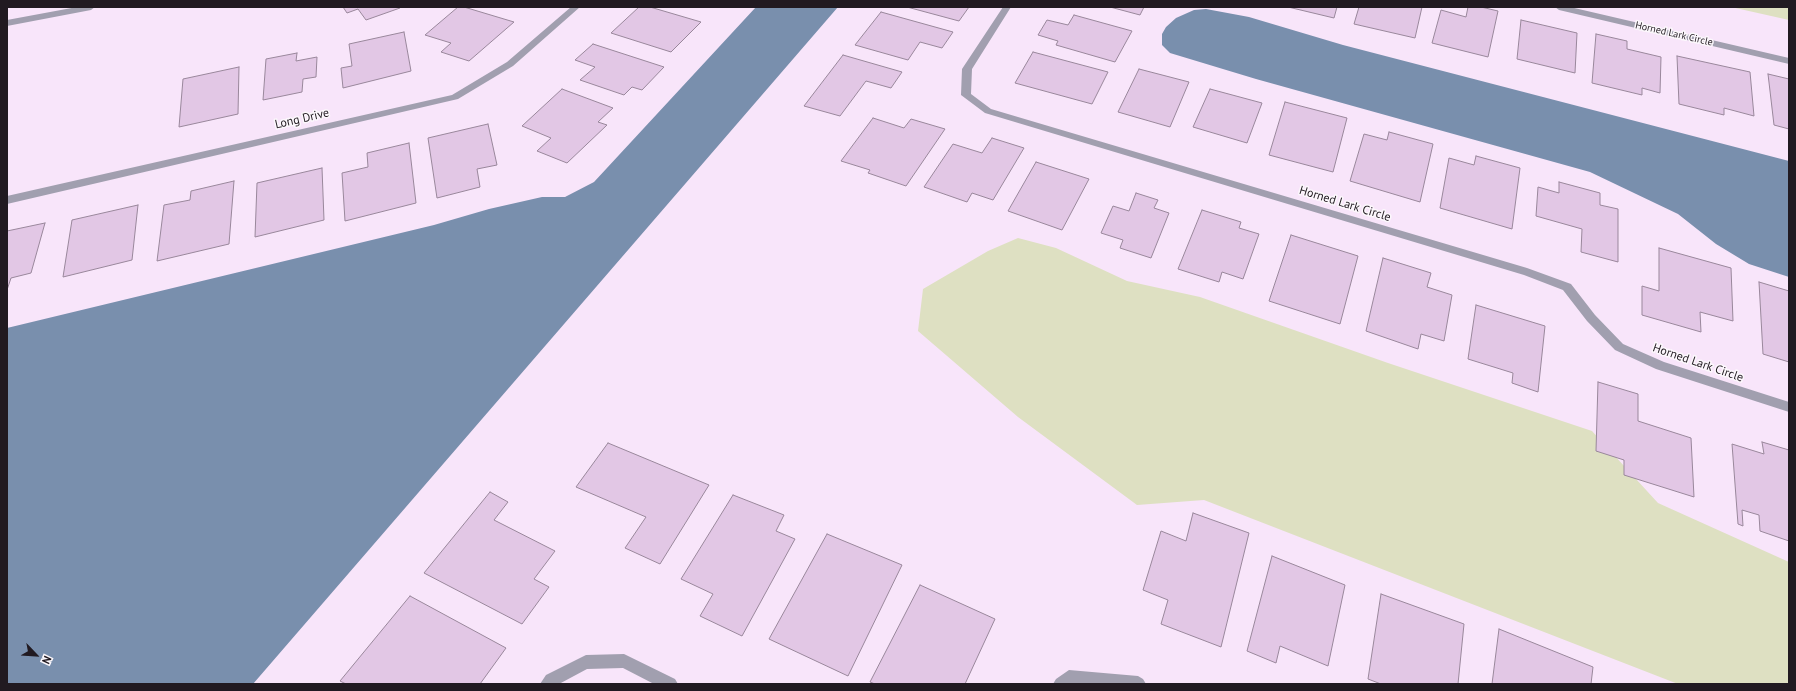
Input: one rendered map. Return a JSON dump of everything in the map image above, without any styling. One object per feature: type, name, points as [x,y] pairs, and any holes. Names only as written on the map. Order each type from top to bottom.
[{"type":"street","points":[[7,22],[91,7]]},
{"type":"street","name":"Long Drive","points":[[7,200],[455,97],[510,64],[576,7]]},
{"type":"street","name":"Horned Lark Circle","points":[[1007,7],[967,69],[966,95],[988,111],[1527,272],[1567,287],[1591,318],[1619,347],[1660,366],[1789,407]]},
{"type":"street","name":"Horned Lark Circle","points":[[1559,7],[1789,61]]},
{"type":"street","points":[[548,684],[551,680],[586,662],[624,661],[670,684]]},
{"type":"street","points":[[1061,684],[1069,678],[1138,684]]},
{"type":"green space","points":[[1731,7],[1789,7],[1789,20]]},
{"type":"green space","points":[[1018,238],[1056,248],[1127,281],[1200,297],[1388,363],[1592,431],[1658,503],[1789,562],[1789,684],[1678,684],[1204,500],[1137,505],[1018,417],[918,331],[923,289],[988,251]]},
{"type":"water","points":[[756,7],[838,7],[253,684],[7,684],[7,328],[434,225],[489,209],[542,197],[565,197],[594,182]]},
{"type":"water","points":[[1206,9],[1249,17],[1343,45],[1789,161],[1789,277],[1749,264],[1716,244],[1678,214],[1590,172],[1256,79],[1170,53],[1162,45],[1162,34],[1166,27],[1176,18],[1194,10]]},
{"type":"building","points":[[343,7],[400,8],[366,20],[358,9],[347,13]]},
{"type":"building","points":[[458,7],[464,7],[514,22],[469,61],[441,52],[451,43],[425,35]]},
{"type":"building","points":[[639,7],[650,7],[701,22],[671,52],[611,33]]},
{"type":"building","points":[[907,7],[969,7],[959,21]]},
{"type":"building","points":[[1110,7],[1144,7],[1140,15]]},
{"type":"building","points":[[1288,7],[1337,7],[1334,18]]},
{"type":"building","points":[[1359,7],[1422,7],[1415,38],[1354,24]]},
{"type":"building","points":[[1468,7],[1481,7],[1498,11],[1488,57],[1432,43],[1441,10],[1466,17]]},
{"type":"building","points":[[881,12],[953,32],[942,48],[920,42],[908,60],[855,45]]},
{"type":"building","points":[[1074,15],[1132,31],[1115,62],[1056,45],[1058,41],[1038,35],[1047,20],[1068,25]]},
{"type":"building","points":[[1521,20],[1577,33],[1575,73],[1517,59]]},
{"type":"building","points":[[404,32],[411,71],[343,88],[341,68],[352,66],[349,44]]},
{"type":"building","points":[[1596,34],[1627,41],[1627,49],[1661,57],[1660,93],[1642,88],[1642,95],[1592,83]]},
{"type":"building","points":[[593,44],[664,67],[642,90],[632,87],[624,95],[580,80],[595,67],[575,60]]},
{"type":"building","points":[[1033,52],[1108,72],[1092,104],[1015,83]]},
{"type":"building","points":[[297,53],[296,61],[317,57],[316,77],[303,79],[302,92],[263,100],[266,59]]},
{"type":"building","points":[[843,55],[902,72],[891,88],[866,81],[840,116],[804,106]]},
{"type":"building","points":[[1677,56],[1750,72],[1754,116],[1724,108],[1724,115],[1679,104]]},
{"type":"building","points":[[239,67],[238,114],[179,127],[183,79]]},
{"type":"building","points":[[1139,69],[1189,82],[1170,127],[1118,112]]},
{"type":"building","points":[[1768,74],[1789,79],[1789,129],[1774,125]]},
{"type":"building","points":[[562,89],[613,108],[598,122],[607,125],[567,163],[537,151],[551,138],[522,126]]},
{"type":"building","points":[[1210,89],[1262,103],[1247,143],[1193,127]]},
{"type":"building","points":[[1285,102],[1347,118],[1333,172],[1269,155]]},
{"type":"building","points":[[873,118],[904,128],[911,119],[945,129],[906,186],[868,173],[870,170],[841,161]]},
{"type":"building","points":[[488,124],[497,165],[477,169],[480,187],[437,198],[428,138]]},
{"type":"building","points":[[1389,132],[1433,144],[1420,202],[1350,181],[1364,134],[1387,140]]},
{"type":"building","points":[[992,138],[1024,148],[993,200],[972,193],[967,202],[924,187],[953,144],[982,153]]},
{"type":"building","points":[[409,143],[416,203],[345,221],[342,173],[368,167],[367,153]]},
{"type":"building","points":[[1476,156],[1520,168],[1512,229],[1440,208],[1449,158],[1474,165]]},
{"type":"building","points":[[1036,162],[1089,179],[1062,230],[1008,211]]},
{"type":"building","points":[[322,168],[324,220],[255,237],[257,183]]},
{"type":"building","points":[[234,181],[229,244],[157,261],[164,205],[190,200],[191,191]]},
{"type":"building","points":[[1559,182],[1600,193],[1600,205],[1618,209],[1618,262],[1581,252],[1582,229],[1536,216],[1538,187],[1559,193]]},
{"type":"building","points":[[1136,193],[1158,200],[1154,208],[1169,213],[1151,258],[1120,248],[1123,240],[1101,233],[1113,206],[1129,211]]},
{"type":"building","points":[[138,205],[132,260],[63,277],[72,220]]},
{"type":"building","points":[[1202,210],[1241,222],[1239,228],[1259,234],[1243,279],[1222,272],[1219,282],[1178,269]]},
{"type":"building","points":[[45,223],[31,273],[11,278],[7,290],[7,231]]},
{"type":"building","points":[[1291,235],[1358,256],[1340,324],[1269,301]]},
{"type":"building","points":[[1659,248],[1731,268],[1733,321],[1700,312],[1701,332],[1642,315],[1642,286],[1659,291]]},
{"type":"building","points":[[1383,258],[1431,273],[1427,287],[1452,295],[1444,341],[1421,334],[1418,349],[1366,331]]},
{"type":"building","points":[[1759,282],[1789,291],[1789,362],[1763,354]]},
{"type":"building","points":[[1476,305],[1545,326],[1538,392],[1512,383],[1513,373],[1468,359]]},
{"type":"building","points":[[1598,382],[1638,394],[1638,421],[1691,438],[1694,497],[1624,475],[1624,460],[1596,451]]},
{"type":"building","points":[[1762,442],[1789,450],[1789,541],[1760,531],[1759,515],[1742,510],[1743,526],[1738,524],[1732,444],[1764,454]]},
{"type":"building","points":[[608,443],[709,485],[660,564],[625,548],[646,517],[576,487]]},
{"type":"building","points":[[490,492],[508,502],[494,520],[555,551],[534,579],[549,587],[522,624],[424,573]]},
{"type":"building","points":[[733,495],[784,515],[776,531],[795,539],[742,636],[700,616],[713,594],[681,579]]},
{"type":"building","points":[[1193,513],[1249,533],[1221,647],[1161,624],[1168,600],[1143,590],[1161,531],[1186,541]]},
{"type":"building","points":[[827,534],[902,565],[848,676],[769,639]]},
{"type":"building","points":[[1272,556],[1345,585],[1328,666],[1280,646],[1276,663],[1247,651]]},
{"type":"building","points":[[920,585],[995,619],[965,684],[875,684],[870,682]]},
{"type":"building","points":[[1381,594],[1464,624],[1458,684],[1381,684],[1368,679]]},
{"type":"building","points":[[410,596],[506,648],[480,684],[346,684],[340,681]]},
{"type":"building","points":[[1499,629],[1593,667],[1591,684],[1492,684]]}]
